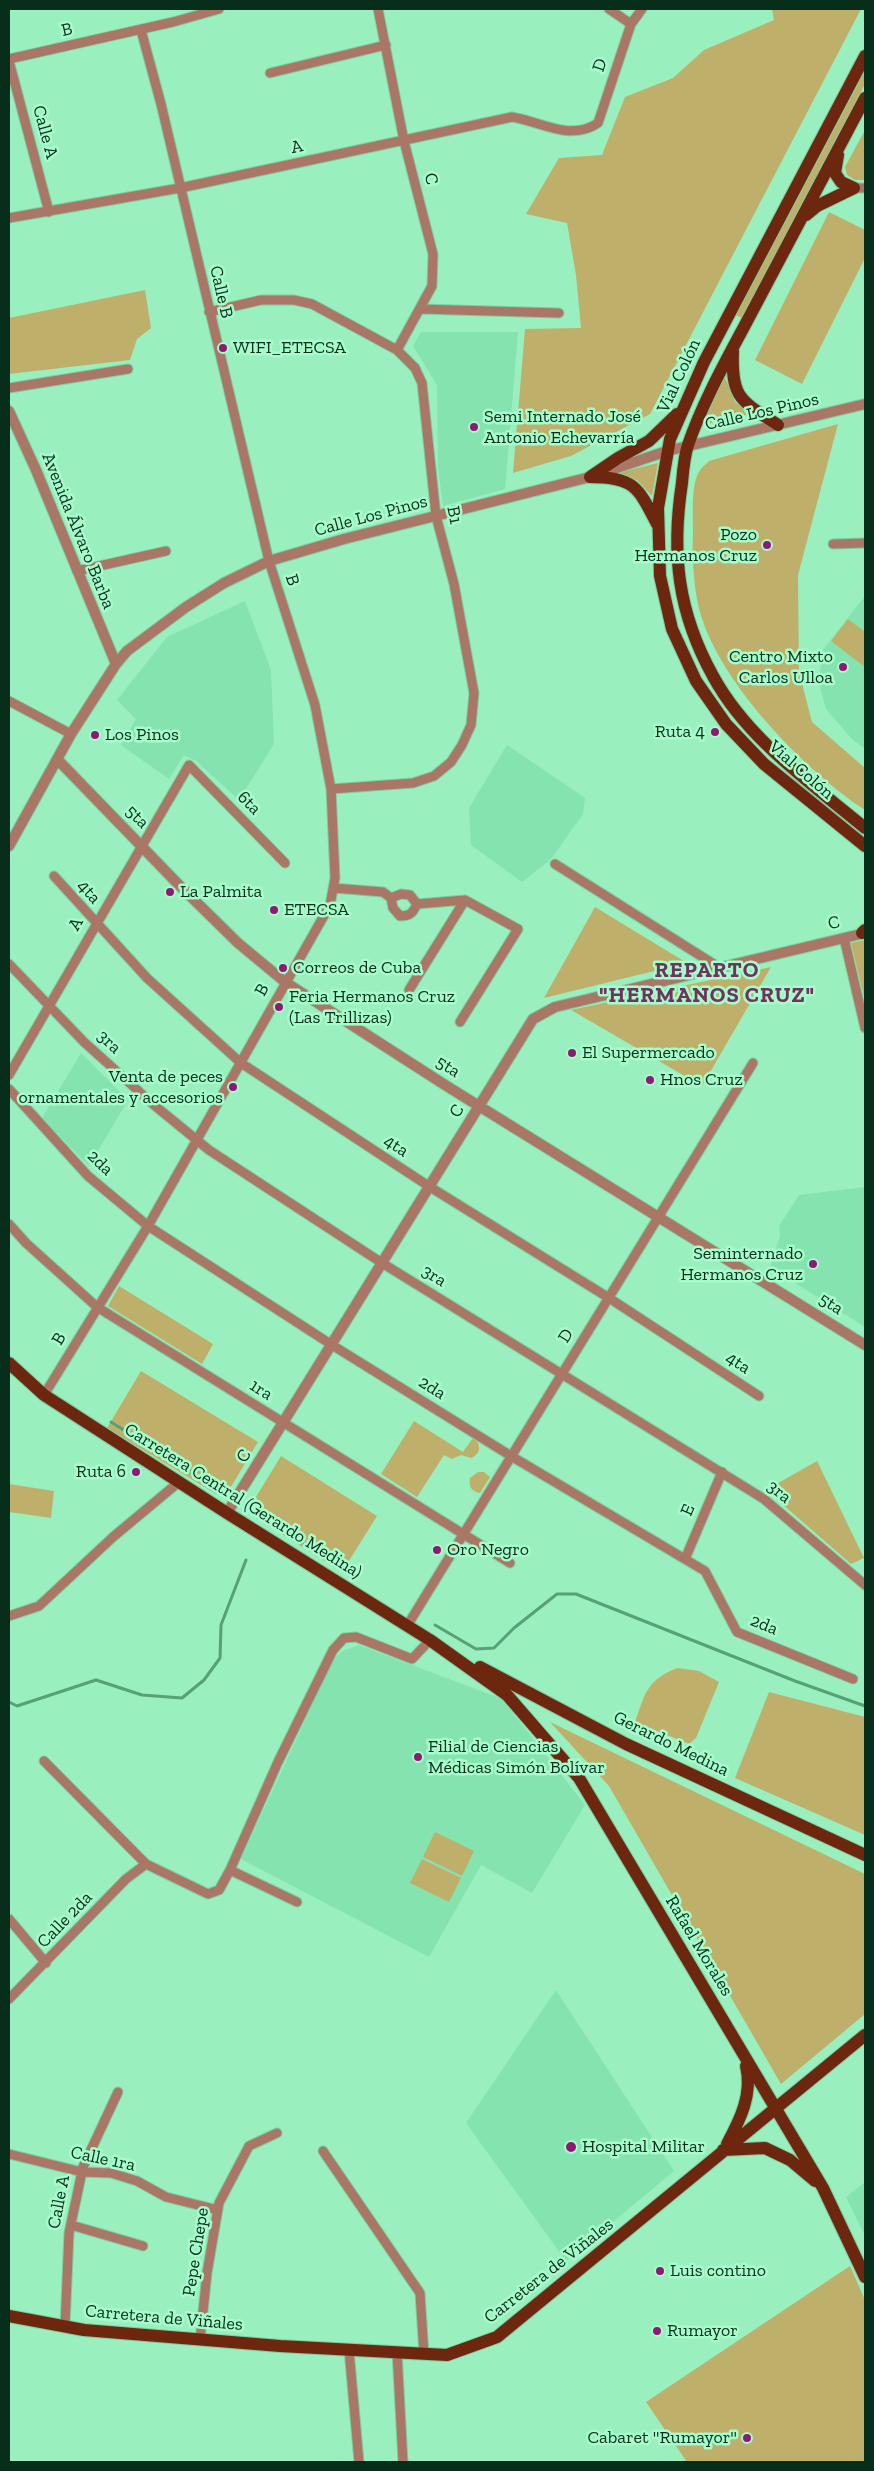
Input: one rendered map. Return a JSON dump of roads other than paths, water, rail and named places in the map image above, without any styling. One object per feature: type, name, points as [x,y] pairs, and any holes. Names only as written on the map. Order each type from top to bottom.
[{"type":"main road","name":"Vial Colón","points":[[865,56],[704,362],[667,451],[658,508],[660,576],[672,629],[696,681],[726,724],[764,764],[865,846]]},
{"type":"main road","name":"Vial Colón","points":[[865,98],[733,348],[687,447],[678,511],[679,578],[690,628],[713,677],[764,743],[865,828]]},
{"type":"main road","points":[[841,142],[835,173],[841,182],[859,188]]},
{"type":"main road","points":[[800,220],[817,206],[859,188]]},
{"type":"main road","points":[[733,348],[732,373],[735,389],[750,407],[778,425]]},
{"type":"main road","points":[[590,477],[618,458],[649,441],[683,409]]},
{"type":"main road","points":[[590,477],[613,477],[632,484],[644,499],[659,527]]},
{"type":"main road","name":"Carretera Central (Gerardo Medina)","points":[[9,1363],[44,1395],[463,1662]]},
{"type":"main road","name":"Gerardo Medina","points":[[463,1662],[482,1668],[626,1744],[865,1855]]},
{"type":"main road","name":"Rafael Morales","points":[[463,1662],[507,1695],[579,1778],[823,2188],[865,2277]]},
{"type":"main road","name":"Carretera de Viñales","points":[[9,2316],[84,2330],[200,2340],[447,2355],[497,2337],[865,2035]]},
{"type":"main road","points":[[723,2150],[742,2116],[750,2080],[742,2052]]},
{"type":"main road","points":[[723,2150],[765,2148],[790,2160],[823,2188]]},
{"type":"street","name":"B","points":[[9,60],[141,30],[219,9]]},
{"type":"street","name":"C","points":[[378,9],[404,141],[433,254],[432,286],[397,350]]},
{"type":"street","points":[[609,9],[631,24]]},
{"type":"street","name":"D","points":[[589,129],[598,123],[631,24],[642,9]]},
{"type":"street","name":"Calle B","points":[[141,30],[162,104],[268,561]]},
{"type":"street","points":[[270,73],[386,45]]},
{"type":"street","name":"Calle A","points":[[9,60],[49,212]]},
{"type":"street","name":"A","points":[[9,218],[180,188],[512,117],[531,120],[547,128],[563,131],[589,129]]},
{"type":"street","name":"B1","points":[[209,312],[261,300],[294,300],[312,304],[397,350],[415,368],[422,383],[436,516],[454,584],[474,693],[471,725],[462,745],[451,762],[434,776],[413,783],[331,789]]},
{"type":"street","points":[[420,309],[559,313]]},
{"type":"street","points":[[9,388],[128,370]]},
{"type":"street","name":"Calle Los Pinos","points":[[9,846],[71,734],[116,664],[127,651],[186,607],[224,583],[268,561],[344,539],[590,477],[667,451],[865,404]]},
{"type":"street","name":"Avenida Álvaro Barba","points":[[9,411],[36,470],[116,664]]},
{"type":"street","points":[[833,544],[865,543]]},
{"type":"street","points":[[77,571],[166,550]]},
{"type":"street","name":"B","points":[[44,1395],[148,1226],[330,905],[334,888],[331,789],[316,705],[268,561]]},
{"type":"street","points":[[9,701],[71,734]]},
{"type":"street","name":"5ta","points":[[58,760],[238,943],[285,982],[865,1346]]},
{"type":"street","name":"A","points":[[9,1075],[189,764]]},
{"type":"street","name":"6ta","points":[[189,764],[285,863]]},
{"type":"street","points":[[555,864],[720,968]]},
{"type":"street","name":"4ta","points":[[54,876],[95,924],[147,978],[240,1063],[430,1187],[609,1298],[759,1396]]},
{"type":"street","points":[[334,888],[383,892],[392,898]]},
{"type":"street","points":[[392,898],[402,894],[410,895],[417,904]]},
{"type":"street","points":[[392,898],[392,908],[400,916],[408,916],[414,912],[417,904]]},
{"type":"street","points":[[417,904],[465,900],[518,929],[460,1022]]},
{"type":"street","points":[[409,990],[465,900]]},
{"type":"street","name":"C","points":[[227,1513],[533,1019],[555,1007],[865,932]]},
{"type":"street","points":[[844,938],[865,1028]]},
{"type":"street","name":"3ra","points":[[9,964],[50,1004],[84,1042],[197,1140],[382,1263],[764,1499],[865,1585]]},
{"type":"street","name":"D","points":[[407,1626],[753,1063]]},
{"type":"street","name":"2da","points":[[9,1089],[88,1176],[148,1226],[332,1345],[511,1456],[705,1571],[737,1632],[852,1679]]},
{"type":"street","name":"1ra","points":[[9,1224],[26,1243],[97,1307],[510,1563]]},
{"type":"street","name":"E","points":[[685,1559],[722,1472]]},
{"type":"street","points":[[9,1616],[39,1606],[113,1537],[179,1482]]},
{"type":"street","points":[[44,1762],[146,1864],[208,1894],[219,1890],[230,1870],[278,1762],[333,1650],[344,1638],[356,1637],[412,1660],[430,1640]]},
{"type":"street","name":"Calle 2da","points":[[9,1999],[126,1879],[146,1864]]},
{"type":"street","points":[[230,1870],[296,1902]]},
{"type":"street","points":[[9,1920],[46,1963]]},
{"type":"street","name":"Calle A","points":[[65,2326],[68,2252],[71,2225],[82,2172],[118,2092]]},
{"type":"street","name":"Pepe Chepe","points":[[200,2340],[207,2273],[219,2203],[249,2146],[277,2133]]},
{"type":"street","points":[[323,2151],[420,2294],[424,2354]]},
{"type":"street","name":"Calle 1ra","points":[[9,2154],[82,2172],[111,2173],[137,2181],[166,2196],[218,2210]]},
{"type":"street","points":[[71,2225],[142,2246]]},
{"type":"street","points":[[349,2350],[359,2462]]},
{"type":"street","points":[[397,2352],[402,2462]]},
{"type":"waterway","points":[[111,1422],[225,1494]]},
{"type":"waterway","points":[[252,1511],[327,1558]]},
{"type":"waterway","points":[[9,1702],[17,1706],[96,1680],[142,1695],[182,1698],[204,1680],[220,1658],[221,1625],[246,1560]]},
{"type":"waterway","points":[[435,1625],[476,1649],[494,1648],[514,1628],[557,1594],[576,1594],[795,1681],[865,1706]]},
{"type":"place","name":"WIFI_ETECSA","points":[[223,348]]},
{"type":"place","name":"Semi Internado José Antonio Echevarría","points":[[474,427]]},
{"type":"place","name":"Pozo Hermanos Cruz","points":[[767,545]]},
{"type":"place","name":"Centro Mixto Carlos Ulloa","points":[[843,667]]},
{"type":"place","name":"Ruta 4","points":[[715,732]]},
{"type":"place","name":"Los Pinos","points":[[95,735]]},
{"type":"place","name":"La Palmita","points":[[170,892]]},
{"type":"place","name":"ETECSA","points":[[274,910]]},
{"type":"place","name":"Correos de Cuba","points":[[283,968]]},
{"type":"place","name":"Feria Hermanos Cruz (Las Trillizas)","points":[[279,1007]]},
{"type":"place","name":"El Supermercado","points":[[572,1053]]},
{"type":"place","name":"Hnos Cruz","points":[[650,1080]]},
{"type":"place","name":"Venta de peces ornamentales y accesorios","points":[[233,1087]]},
{"type":"place","name":"Seminternado Hermanos Cruz","points":[[813,1264]]},
{"type":"place","name":"Ruta 6","points":[[136,1472]]},
{"type":"place","name":"Oro Negro","points":[[437,1550]]},
{"type":"place","name":"Filial de Ciencias Médicas Simón Bolívar","points":[[418,1757]]},
{"type":"place","name":"Hospital Militar","points":[[571,2147]]},
{"type":"place","name":"Luis contino","points":[[660,2271]]},
{"type":"place","name":"Rumayor","points":[[657,2331]]},
{"type":"place","name":"Cabaret \"Rumayor\"","points":[[747,2438]]},
{"type":"district","name":"REPARTO \"HERMANOS CRUZ\"","points":[[707,984]]}]
